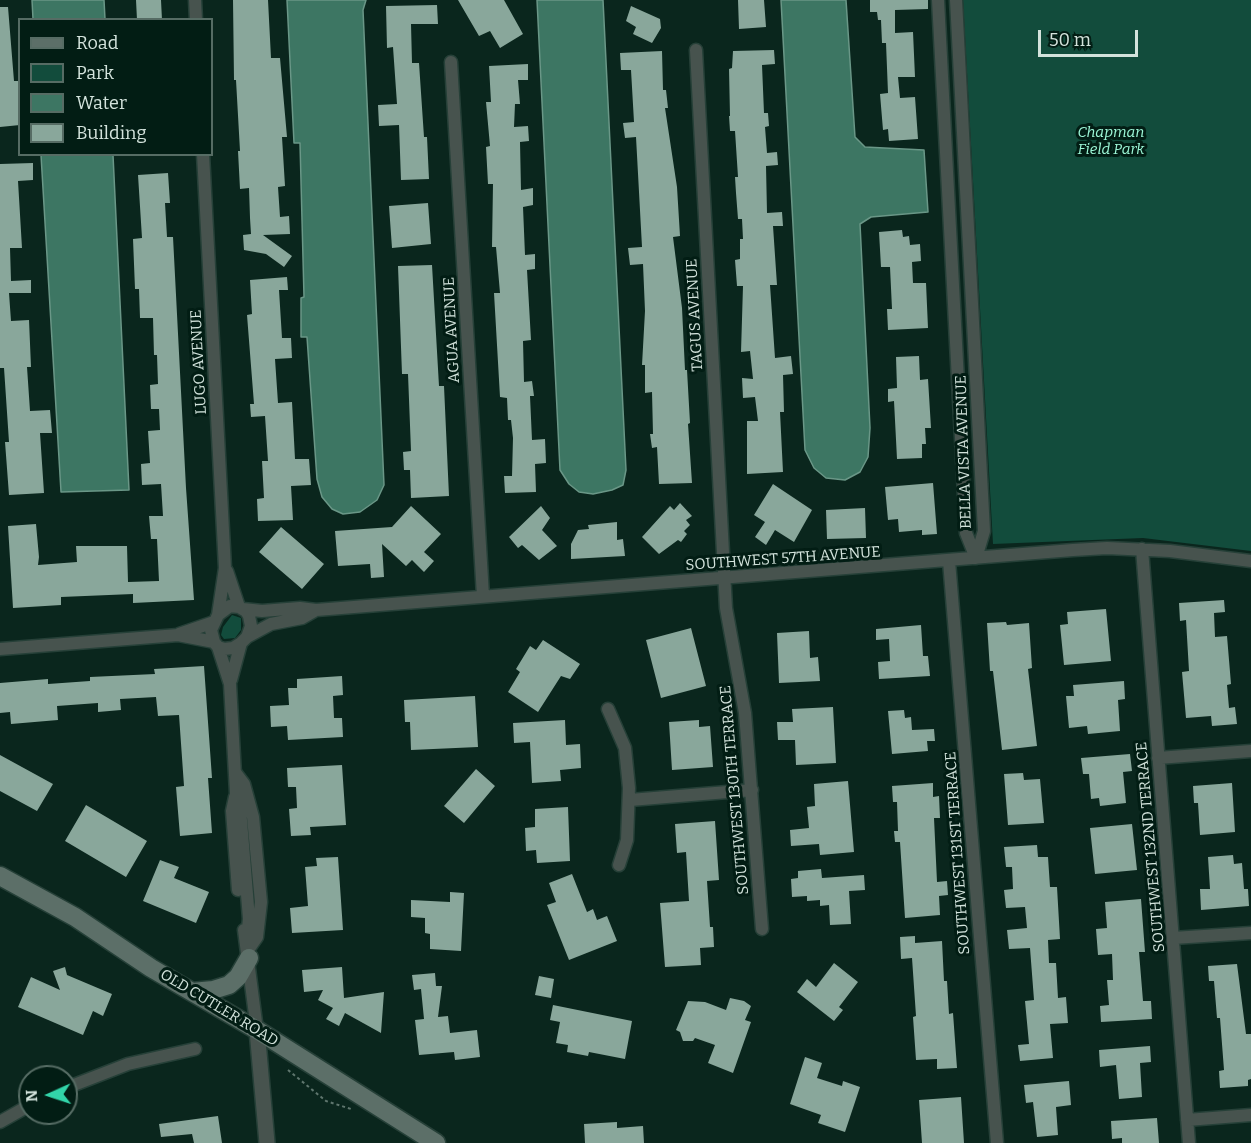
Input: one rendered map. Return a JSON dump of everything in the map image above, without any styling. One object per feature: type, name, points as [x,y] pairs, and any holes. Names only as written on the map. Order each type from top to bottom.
[{"type":"main road","name":"OLD CUTLER ROAD","points":[[0,876],[75,917],[436,1143]]},
{"type":"main road","points":[[192,992],[213,990],[229,985],[238,977],[248,954]]},
{"type":"street","points":[[195,0],[196,18]]},
{"type":"street","name":"BELLA VISTA AVENUE","points":[[938,0],[966,533],[976,558]]},
{"type":"street","name":"BELLA VISTA AVENUE","points":[[957,0],[984,531],[976,558]]},
{"type":"street","name":"TAGUS AVENUE","points":[[696,50],[725,578]]},
{"type":"street","name":"AGUA AVENUE","points":[[452,63],[483,596]]},
{"type":"street","name":"LUGO AVENUE","points":[[203,156],[225,568]]},
{"type":"street","name":"SOUTHWEST 57TH AVENUE","points":[[241,608],[262,611],[300,608],[316,610],[1073,550],[1142,549],[1251,561]]},
{"type":"street","name":"SOUTHWEST 132ND TERRACE","points":[[1142,549],[1189,1143]]},
{"type":"street","name":"SOUTHWEST 131ST TERRACE","points":[[949,561],[997,1143]]},
{"type":"street","points":[[225,568],[241,608],[249,616],[250,621],[230,684]]},
{"type":"street","points":[[225,568],[211,634],[230,684],[236,793],[232,811],[234,846],[241,919],[247,937],[267,1143]]},
{"type":"street","name":"SOUTHWEST 130TH TERRACE","points":[[725,578],[729,628],[744,704],[762,929]]},
{"type":"street","points":[[178,635],[216,618],[230,606],[241,608]]},
{"type":"street","name":"SOUTHWEST 57TH AVENUE","points":[[244,640],[271,624],[302,618],[316,610]]},
{"type":"street","points":[[0,649],[178,635],[229,649],[244,640]]},
{"type":"street","points":[[608,709],[625,748],[630,800],[627,840],[619,866]]},
{"type":"street","points":[[1158,758],[1251,751]]},
{"type":"street","points":[[235,771],[244,784],[250,804],[260,893],[261,916],[257,937],[248,954]]},
{"type":"street","points":[[630,800],[752,790]]},
{"type":"street","points":[[1173,939],[1251,933]]},
{"type":"street","points":[[78,1083],[128,1064],[195,1049]]},
{"type":"street","points":[[0,1122],[18,1112]]},
{"type":"street","points":[[1187,1120],[1251,1115]]},
{"type":"path","points":[[286,1066],[326,1101],[354,1110]]},
{"type":"green space","name":"Chapman Field Park","points":[[963,0],[1251,0],[1251,551],[1143,538],[993,544]]},
{"type":"green space","points":[[232,615],[241,618],[241,630],[235,638],[224,639],[221,635],[223,627]]},
{"type":"water","points":[[32,0],[104,0],[105,18],[33,18]]},
{"type":"water","points":[[287,0],[366,0],[363,10],[384,485],[377,500],[360,512],[343,514],[332,509],[322,497],[317,479],[307,337],[301,337],[301,298],[304,297],[300,143],[294,143]]},
{"type":"water","points":[[537,0],[603,0],[626,470],[623,485],[593,494],[579,492],[569,484],[560,470]]},
{"type":"water","points":[[781,0],[846,0],[855,137],[865,147],[924,150],[928,212],[871,217],[860,224],[870,428],[868,457],[860,472],[845,480],[826,478],[814,468],[805,450]]},
{"type":"water","points":[[41,156],[113,156],[129,490],[61,492]]},
{"type":"building","points":[[136,0],[161,0],[162,18],[137,18]]},
{"type":"building","points":[[233,0],[268,0],[271,58],[280,58],[287,137],[282,137],[285,186],[278,187],[280,217],[289,216],[290,234],[263,235],[292,256],[284,267],[266,254],[244,250],[243,235],[251,234],[249,188],[240,189],[238,151],[240,151],[236,80],[234,80]]},
{"type":"building","points":[[458,0],[504,0],[523,34],[500,48],[490,31],[479,36]]},
{"type":"building","points":[[738,0],[764,0],[766,27],[739,29]]},
{"type":"building","points":[[870,0],[928,0],[928,9],[895,10],[895,33],[913,32],[915,77],[898,77],[900,98],[915,97],[918,139],[889,141],[888,129],[883,130],[880,94],[888,93],[886,43],[882,43],[881,20],[878,20],[877,12],[870,12]]},
{"type":"building","points":[[437,5],[438,24],[411,24],[412,63],[419,63],[429,179],[401,180],[399,125],[379,126],[378,105],[397,104],[393,47],[387,48],[386,6]]},
{"type":"building","points":[[631,6],[660,19],[661,28],[652,43],[633,34],[636,27],[626,21]]},
{"type":"building","points":[[0,7],[8,7],[14,81],[18,81],[18,125],[0,127]]},
{"type":"building","points":[[774,50],[775,64],[762,65],[764,113],[768,113],[769,126],[765,127],[767,153],[777,152],[778,165],[766,166],[767,213],[782,212],[783,226],[773,226],[777,285],[770,285],[775,358],[791,356],[793,374],[783,375],[784,412],[780,412],[783,472],[747,474],[747,421],[758,421],[755,397],[743,398],[742,378],[753,379],[750,351],[741,352],[743,286],[737,286],[735,260],[740,259],[740,239],[743,239],[742,219],[738,219],[736,193],[735,177],[738,177],[735,131],[730,131],[729,69],[732,68],[733,51]]},
{"type":"building","points":[[662,51],[663,90],[666,90],[668,108],[665,108],[677,187],[680,236],[673,237],[682,308],[685,370],[687,370],[692,483],[659,484],[657,447],[652,448],[650,434],[653,434],[652,392],[645,393],[645,365],[642,365],[645,311],[643,264],[630,265],[628,248],[642,247],[636,137],[625,138],[623,123],[634,122],[631,70],[621,70],[620,53]]},
{"type":"building","points":[[528,64],[528,80],[518,80],[520,104],[515,104],[514,127],[528,126],[529,141],[520,142],[521,190],[533,188],[533,205],[523,207],[525,255],[535,254],[535,269],[527,270],[531,340],[523,341],[524,382],[532,381],[534,396],[530,396],[532,440],[545,439],[546,463],[535,464],[536,492],[505,493],[504,476],[512,476],[513,438],[511,420],[508,420],[507,398],[500,397],[494,293],[500,293],[496,247],[492,247],[493,184],[488,184],[486,147],[490,146],[486,102],[491,102],[489,66]]},
{"type":"building","points":[[33,163],[33,180],[18,181],[22,248],[10,248],[11,281],[31,280],[31,293],[9,293],[11,321],[29,320],[31,367],[27,367],[30,411],[50,410],[52,433],[40,433],[44,493],[9,495],[5,442],[9,442],[4,368],[0,368],[0,164]]},
{"type":"building","points":[[168,173],[170,203],[165,203],[167,237],[173,237],[194,600],[133,603],[133,594],[61,597],[61,605],[13,608],[8,526],[36,524],[38,565],[77,562],[76,546],[127,546],[128,582],[159,581],[157,539],[151,539],[149,516],[163,516],[161,484],[142,485],[141,464],[150,463],[148,431],[160,430],[159,409],[151,409],[150,385],[158,384],[157,355],[154,355],[153,318],[140,318],[139,289],[135,289],[133,239],[142,238],[138,175]]},
{"type":"building","points":[[428,203],[431,244],[392,248],[389,206]]},
{"type":"building","points":[[902,230],[903,237],[909,236],[910,245],[920,244],[921,261],[912,262],[913,283],[926,283],[928,328],[888,330],[887,309],[892,309],[890,267],[881,267],[879,232]]},
{"type":"building","points":[[432,265],[439,386],[444,386],[449,496],[411,498],[410,470],[404,470],[403,452],[411,451],[408,374],[402,374],[398,266]]},
{"type":"building","points":[[287,277],[288,290],[279,290],[282,338],[291,338],[292,358],[275,359],[278,403],[292,402],[295,459],[309,459],[311,485],[291,486],[293,520],[258,521],[257,499],[264,498],[262,461],[268,461],[265,416],[251,417],[250,404],[254,404],[247,315],[252,314],[250,280]]},
{"type":"building","points":[[919,356],[920,380],[928,379],[931,428],[925,428],[926,444],[922,444],[922,458],[897,459],[894,401],[888,402],[888,389],[897,388],[896,357]]},
{"type":"building","points":[[933,483],[937,534],[922,535],[922,530],[899,532],[898,519],[888,520],[885,487]]},
{"type":"building","points":[[773,484],[812,510],[794,542],[775,530],[766,545],[755,537],[765,522],[754,515]]},
{"type":"building","points":[[680,503],[692,516],[686,520],[690,525],[684,531],[687,534],[681,542],[678,540],[659,554],[642,537],[670,506],[674,510]]},
{"type":"building","points":[[411,506],[441,534],[424,552],[434,561],[424,572],[412,560],[406,566],[382,544],[384,577],[371,578],[370,564],[338,566],[335,531],[392,527]]},
{"type":"building","points":[[541,506],[550,518],[542,530],[557,546],[539,560],[522,545],[518,548],[509,537]]},
{"type":"building","points":[[865,508],[866,538],[827,539],[826,510]]},
{"type":"building","points":[[617,522],[617,540],[623,539],[625,556],[571,559],[571,544],[578,530],[589,529],[588,525]]},
{"type":"building","points":[[281,527],[324,564],[302,589],[259,552]]},
{"type":"building","points":[[1224,600],[1225,612],[1214,613],[1215,637],[1227,636],[1231,684],[1227,685],[1229,708],[1235,707],[1237,724],[1212,726],[1211,716],[1186,718],[1182,672],[1189,671],[1186,620],[1180,621],[1179,603]]},
{"type":"building","points":[[1106,609],[1111,661],[1064,665],[1060,625],[1068,624],[1067,612]]},
{"type":"building","points":[[1006,622],[1007,625],[1029,623],[1032,668],[1028,669],[1037,746],[1002,750],[993,671],[990,671],[987,623]]},
{"type":"building","points":[[921,625],[923,656],[928,656],[930,676],[879,679],[878,662],[890,661],[889,639],[876,640],[876,629]]},
{"type":"building","points":[[691,628],[706,686],[661,698],[646,640]]},
{"type":"building","points":[[809,631],[810,658],[818,657],[820,681],[779,683],[777,633]]},
{"type":"building","points":[[543,640],[580,664],[570,679],[561,676],[538,712],[508,692],[520,672],[516,669],[530,646],[536,650]]},
{"type":"building","points":[[204,666],[212,778],[208,778],[212,833],[180,836],[176,787],[184,786],[179,715],[158,716],[156,697],[120,699],[121,710],[98,712],[98,703],[57,706],[58,720],[11,724],[10,712],[0,713],[0,683],[48,679],[48,684],[90,681],[90,677],[155,674],[154,669]]},
{"type":"building","points":[[342,676],[343,695],[333,696],[334,718],[342,718],[343,737],[288,740],[287,726],[271,727],[270,706],[289,705],[288,688],[297,688],[297,679]]},
{"type":"building","points":[[1124,681],[1125,699],[1118,700],[1120,731],[1088,734],[1087,726],[1069,728],[1066,696],[1074,696],[1073,685]]},
{"type":"building","points":[[475,696],[478,747],[411,750],[410,722],[405,722],[404,700]]},
{"type":"building","points":[[833,707],[836,763],[796,765],[795,740],[778,740],[777,722],[793,722],[792,709]]},
{"type":"building","points":[[904,710],[905,718],[911,717],[912,730],[934,729],[935,741],[927,741],[928,751],[892,754],[888,711]]},
{"type":"building","points":[[565,720],[566,745],[580,744],[581,768],[560,770],[561,781],[532,783],[530,742],[514,743],[513,723]]},
{"type":"building","points":[[699,720],[699,727],[710,726],[713,767],[672,770],[669,722]]},
{"type":"building","points":[[1130,754],[1132,771],[1123,772],[1126,803],[1100,806],[1099,798],[1091,799],[1089,774],[1083,774],[1081,758]]},
{"type":"building","points":[[0,755],[53,784],[37,811],[0,791]]},
{"type":"building","points":[[342,765],[346,825],[310,827],[311,835],[291,836],[289,809],[297,808],[296,787],[288,787],[287,768]]},
{"type":"building","points":[[476,769],[495,786],[464,823],[444,806]]},
{"type":"building","points":[[1023,773],[1024,780],[1040,779],[1044,823],[1008,825],[1004,774]]},
{"type":"building","points":[[848,781],[854,852],[820,855],[819,844],[791,846],[790,830],[809,828],[807,807],[815,806],[814,784]]},
{"type":"building","points":[[933,783],[933,797],[939,796],[940,818],[934,818],[937,882],[947,881],[948,895],[939,896],[940,915],[905,918],[900,842],[895,842],[894,831],[898,831],[897,802],[893,802],[892,786]]},
{"type":"building","points":[[1232,783],[1235,832],[1200,835],[1198,803],[1194,803],[1193,786]]},
{"type":"building","points":[[86,805],[147,841],[126,877],[65,841]]},
{"type":"building","points":[[568,807],[570,861],[537,863],[536,850],[526,851],[525,828],[535,827],[535,809]]},
{"type":"building","points":[[715,821],[719,880],[707,881],[710,927],[713,927],[714,947],[700,948],[701,965],[665,967],[660,903],[689,901],[686,852],[677,853],[675,824]]},
{"type":"building","points":[[1132,824],[1137,870],[1095,874],[1090,828]]},
{"type":"building","points":[[1037,845],[1038,857],[1048,857],[1050,887],[1057,887],[1060,939],[1048,940],[1049,963],[1056,963],[1058,998],[1066,997],[1068,1023],[1050,1024],[1053,1058],[1020,1061],[1018,1045],[1029,1044],[1025,1001],[1034,1000],[1030,948],[1009,949],[1007,930],[1027,928],[1025,907],[1006,908],[1004,890],[1013,889],[1012,867],[1006,867],[1004,847]]},
{"type":"building","points":[[1233,855],[1234,864],[1242,863],[1244,889],[1248,889],[1249,906],[1201,910],[1200,889],[1210,889],[1208,857]]},
{"type":"building","points":[[338,857],[343,930],[292,933],[290,908],[308,906],[305,867],[317,866],[316,858]]},
{"type":"building","points":[[160,860],[179,867],[174,878],[209,892],[196,923],[143,901]]},
{"type":"building","points":[[821,869],[822,878],[864,875],[865,890],[849,891],[851,924],[830,925],[829,905],[820,906],[820,900],[807,901],[807,896],[792,897],[791,879],[798,878],[798,871]]},
{"type":"building","points":[[572,874],[587,912],[593,909],[597,920],[607,916],[617,941],[569,960],[547,905],[556,902],[549,883]]},
{"type":"building","points":[[450,892],[464,893],[461,951],[430,949],[430,934],[425,933],[425,918],[411,917],[411,900],[450,902]]},
{"type":"building","points":[[1141,899],[1145,952],[1139,952],[1143,1001],[1151,1001],[1152,1019],[1101,1022],[1100,1006],[1109,1005],[1107,980],[1113,980],[1112,954],[1098,955],[1096,929],[1107,928],[1105,902]]},
{"type":"building","points":[[915,936],[915,943],[942,941],[944,981],[947,981],[949,1014],[953,1013],[957,1068],[937,1069],[937,1059],[916,1060],[912,958],[901,959],[900,937]]},
{"type":"building","points":[[834,963],[858,982],[839,1007],[843,1010],[834,1021],[797,992],[807,979],[816,987]]},
{"type":"building","points":[[1237,964],[1246,1034],[1251,1034],[1251,1079],[1248,1080],[1248,1086],[1220,1088],[1219,1071],[1224,1070],[1220,1018],[1217,1018],[1214,981],[1209,981],[1208,966]]},
{"type":"building","points":[[65,967],[67,975],[112,994],[103,1016],[93,1011],[83,1035],[18,1007],[31,977],[60,990],[53,971]]},
{"type":"building","points":[[342,967],[344,998],[384,992],[381,1033],[345,1013],[339,1026],[326,1019],[333,1008],[318,1000],[323,990],[304,992],[302,970]]},
{"type":"building","points":[[435,973],[436,986],[442,986],[438,1017],[448,1016],[450,1033],[477,1030],[480,1057],[455,1060],[454,1052],[419,1055],[415,1020],[424,1019],[421,989],[414,990],[412,975]]},
{"type":"building","points":[[539,976],[554,979],[551,998],[535,995]]},
{"type":"building","points":[[730,998],[744,1001],[751,1006],[745,1020],[751,1022],[733,1073],[708,1063],[715,1045],[695,1038],[693,1041],[683,1041],[680,1032],[676,1030],[688,1001],[705,1002],[726,1010]]},
{"type":"building","points":[[553,1005],[632,1021],[625,1059],[589,1052],[588,1056],[567,1052],[568,1045],[556,1043],[560,1022],[550,1020]]},
{"type":"building","points":[[1150,1046],[1151,1062],[1140,1063],[1142,1097],[1119,1099],[1116,1065],[1100,1067],[1099,1050]]},
{"type":"building","points":[[805,1057],[822,1063],[817,1078],[842,1086],[843,1081],[860,1087],[845,1132],[818,1123],[821,1115],[790,1104]]},
{"type":"building","points":[[1069,1081],[1071,1105],[1056,1107],[1058,1135],[1037,1137],[1033,1102],[1026,1103],[1024,1085]]},
{"type":"building","points":[[961,1097],[964,1143],[922,1143],[919,1100]]},
{"type":"building","points":[[218,1116],[222,1143],[194,1143],[192,1134],[161,1137],[159,1124]]},
{"type":"building","points":[[1157,1118],[1159,1143],[1122,1143],[1122,1138],[1112,1139],[1111,1121]]},
{"type":"building","points":[[617,1122],[617,1128],[643,1126],[644,1143],[585,1143],[584,1124]]}]
